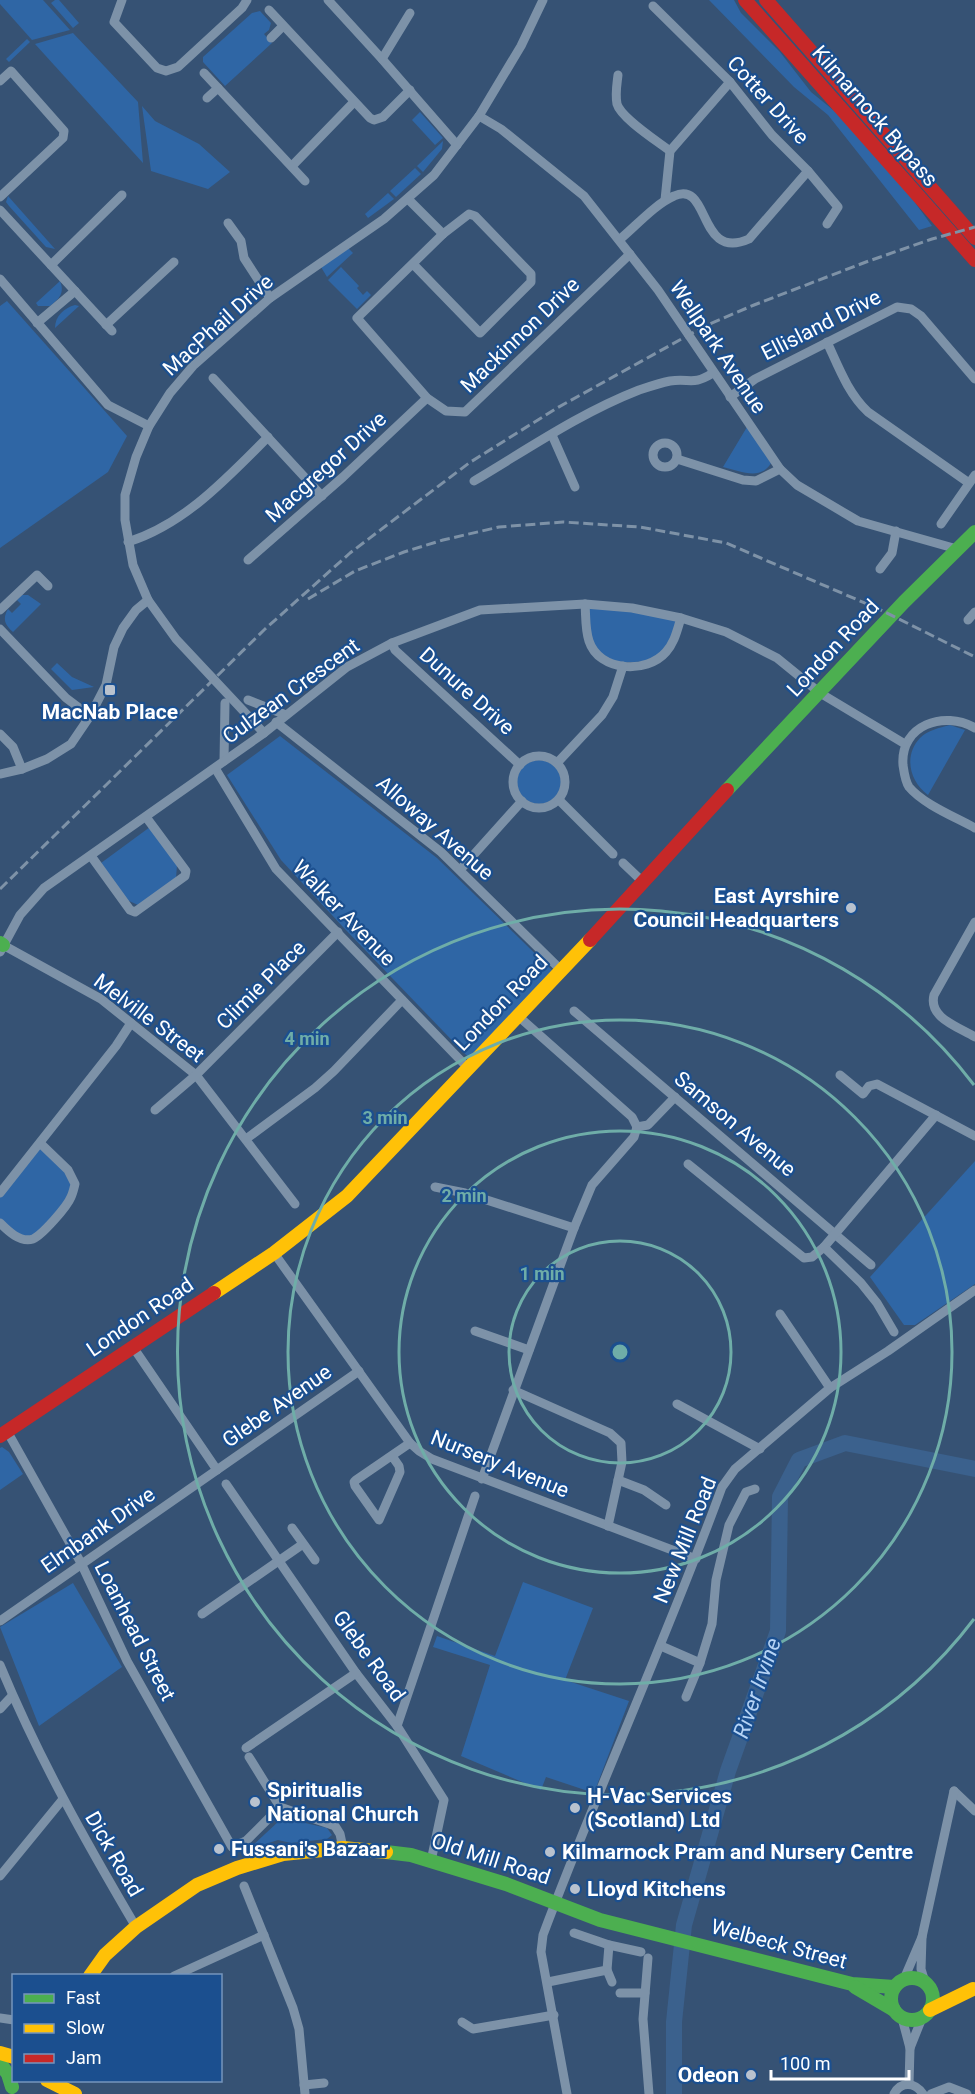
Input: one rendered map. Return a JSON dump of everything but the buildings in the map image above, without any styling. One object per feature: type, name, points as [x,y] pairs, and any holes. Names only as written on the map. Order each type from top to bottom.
[{"type":"main road","name":"Kilmarnock Bypass","points":[[745,0],[975,260]]},
{"type":"main road","name":"Kilmarnock Bypass","points":[[766,0],[975,238]]},
{"type":"main road","name":"London Road","points":[[3,1434],[274,1253],[347,1196],[562,971],[904,602],[975,532]]},
{"type":"main road","name":"Old Mill Road","points":[[91,1974],[105,1955],[136,1927],[197,1885],[216,1876],[283,1854],[343,1848],[411,1855],[506,1884],[555,1903]]},
{"type":"main road","name":"Welbeck Street","points":[[555,1903],[600,1920],[852,1984],[899,1983]]},
{"type":"main road","points":[[915,1978],[928,1985],[974,1989],[926,2014],[908,2020],[898,2014],[891,1999],[899,1983],[915,1978]]},
{"type":"main road","name":"Welbeck Street","points":[[852,1984],[898,2014]]},
{"type":"main road","points":[[926,2014],[934,1999],[928,1985]]},
{"type":"main road","points":[[0,2063],[8,2073],[12,2087]]},
{"type":"main road","points":[[52,2082],[75,2094]]},
{"type":"street","points":[[122,0],[114,22],[157,68],[166,71],[178,67],[243,8],[247,0]]},
{"type":"street","name":"MacPhail Drive","points":[[264,733],[176,639],[148,600],[133,566],[125,520],[125,495],[136,457],[149,426],[170,393],[194,366],[270,298],[384,219],[434,175],[479,116],[521,46],[543,0]]},
{"type":"street","points":[[331,1],[457,145]]},
{"type":"street","name":"Cotter Drive","points":[[653,6],[730,82],[772,135],[808,171],[838,207],[827,224]]},
{"type":"street","points":[[269,10],[366,115],[374,120],[379,119],[410,90]]},
{"type":"street","points":[[382,59],[410,13]]},
{"type":"street","points":[[271,38],[283,26]]},
{"type":"street","points":[[0,81],[11,71],[64,131],[63,138],[0,196]]},
{"type":"street","points":[[204,73],[305,181]]},
{"type":"street","points":[[618,75],[617,105],[623,114],[670,151]]},
{"type":"street","points":[[665,200],[670,151],[730,82]]},
{"type":"street","points":[[207,98],[218,88]]},
{"type":"street","points":[[292,166],[354,102]]},
{"type":"street","name":"Wellpark Avenue","points":[[479,116],[510,135],[584,196],[658,290],[780,469],[797,485],[858,521],[957,549]]},
{"type":"street","points":[[620,240],[665,200],[676,194],[696,199],[710,230],[726,243],[738,244],[749,239],[808,171]]},
{"type":"street","points":[[51,265],[122,195]]},
{"type":"street","points":[[408,199],[443,234]]},
{"type":"street","points":[[0,210],[109,328],[174,262]]},
{"type":"street","points":[[413,264],[480,333],[531,282],[531,274],[475,216],[469,214],[443,234],[357,318],[427,398]]},
{"type":"street","points":[[228,224],[241,241],[244,258],[270,298]]},
{"type":"street","name":"Mackinnon Drive","points":[[427,398],[446,411],[465,412],[630,254]]},
{"type":"street","points":[[1,283],[108,405],[149,426]]},
{"type":"street","points":[[38,323],[75,291]]},
{"type":"street","name":"Ellisland Drive","points":[[730,397],[755,379],[897,307],[911,309],[921,316],[975,379]]},
{"type":"street","points":[[827,342],[847,387],[868,412],[972,479],[941,524]]},
{"type":"street","points":[[474,481],[576,420],[640,390],[671,381],[695,382],[713,372]]},
{"type":"street","points":[[213,378],[322,496]]},
{"type":"street","name":"Macgregor Drive","points":[[248,560],[322,496],[427,398]]},
{"type":"street","points":[[552,435],[575,487]]},
{"type":"street","points":[[128,542],[172,523],[229,476],[268,437]]},
{"type":"street","points":[[677,459],[743,480],[756,481],[780,469]]},
{"type":"street","points":[[880,569],[892,553],[896,531]]},
{"type":"street","points":[[0,610],[37,575],[48,586]]},
{"type":"street","points":[[0,774],[22,769],[47,759],[71,744],[90,716],[106,685],[114,647],[123,627],[136,610],[148,600]]},
{"type":"street","points":[[585,604],[589,643],[598,654],[611,663],[623,666],[643,666],[666,653],[673,642],[681,618]]},
{"type":"street","name":"Culzean Crescent","points":[[1,947],[20,915],[44,888],[264,733],[347,667],[392,643],[480,610],[585,604],[632,608],[681,618],[726,632],[777,658],[820,693],[906,744]]},
{"type":"street","points":[[968,620],[975,612]]},
{"type":"street","points":[[0,629],[66,698],[90,716]]},
{"type":"street","name":"Dunure Drive","points":[[392,643],[395,650],[520,765]]},
{"type":"street","points":[[557,763],[602,715],[613,697],[623,666]]},
{"type":"street","points":[[248,700],[286,715]]},
{"type":"street","points":[[224,761],[225,703]]},
{"type":"street","points":[[975,728],[952,719],[935,721],[915,734],[906,744],[902,755],[907,784],[918,796],[975,828]]},
{"type":"street","name":"Alloway Avenue","points":[[276,722],[441,852],[562,971]]},
{"type":"street","points":[[0,734],[12,747],[22,769]]},
{"type":"street","points":[[534,756],[543,756],[557,763],[565,777],[565,785],[559,800],[544,808],[529,806],[522,801],[514,787],[513,779],[520,765],[534,756]]},
{"type":"street","name":"Walker Avenue","points":[[214,768],[276,869],[468,1068]]},
{"type":"street","points":[[559,800],[614,855]]},
{"type":"street","points":[[460,870],[522,801]]},
{"type":"street","points":[[91,856],[130,910],[135,912],[185,876],[186,871],[146,817]]},
{"type":"street","points":[[623,863],[643,882]]},
{"type":"street","points":[[975,922],[932,1001],[938,1015],[975,1037]]},
{"type":"street","name":"Climie Place","points":[[155,1110],[196,1075],[338,932]]},
{"type":"street","name":"Melville Street","points":[[1,947],[101,999],[196,1075],[295,1204]]},
{"type":"street","points":[[246,1139],[315,1088],[402,1000]]},
{"type":"street","name":"Samson Avenue","points":[[574,1011],[871,1265]]},
{"type":"street","points":[[482,1479],[513,1390],[592,1185],[634,1137],[637,1127],[632,1117],[518,1016]]},
{"type":"street","points":[[0,1193],[116,1046],[131,1023]]},
{"type":"street","points":[[840,1075],[863,1094],[869,1086],[877,1084],[975,1136]]},
{"type":"street","points":[[637,1127],[648,1125],[675,1097]]},
{"type":"street","points":[[688,1164],[804,1258],[812,1257],[836,1234],[936,1115]]},
{"type":"street","points":[[0,1223],[10,1234],[22,1239],[32,1239],[44,1231],[70,1199],[75,1184],[68,1170],[40,1143]]},
{"type":"street","points":[[435,1187],[465,1193],[574,1228]]},
{"type":"street","points":[[824,1247],[861,1283],[877,1303],[894,1332]]},
{"type":"street","name":"Nursery Avenue","points":[[274,1253],[410,1443],[419,1451],[432,1459],[482,1479],[696,1559]]},
{"type":"street","name":"New Mill Road","points":[[567,2094],[541,1952],[543,1935],[696,1559],[722,1487],[735,1469],[830,1388],[888,1351],[975,1290]]},
{"type":"street","points":[[780,1314],[830,1388]]},
{"type":"street","points":[[476,1331],[529,1350]]},
{"type":"street","points":[[133,1347],[217,1470]]},
{"type":"street","name":"Glebe Avenue","points":[[217,1470],[359,1371]]},
{"type":"street","points":[[513,1390],[610,1433],[621,1443],[622,1462],[608,1526]]},
{"type":"street","points":[[677,1404],[760,1449]]},
{"type":"street","name":"Loanhead Street","points":[[3,1434],[81,1563],[127,1661],[232,1847],[246,1841],[280,1807]]},
{"type":"street","points":[[392,1456],[400,1472],[380,1520],[354,1486],[354,1482],[410,1443]]},
{"type":"street","name":"Elmbank Drive","points":[[0,1621],[217,1470]]},
{"type":"street","points":[[618,1480],[644,1490],[666,1505]]},
{"type":"street","name":"Glebe Road","points":[[226,1484],[357,1673],[397,1726],[444,1800],[431,1862]]},
{"type":"street","points":[[686,1696],[700,1663],[712,1624],[716,1580],[729,1525],[746,1492],[755,1489]]},
{"type":"street","points":[[397,1726],[476,1496]]},
{"type":"street","points":[[292,1528],[315,1560]]},
{"type":"street","points":[[202,1614],[303,1544]]},
{"type":"street","points":[[661,1646],[700,1663]]},
{"type":"street","name":"Dick Road","points":[[0,1665],[12,1696],[74,1822],[136,1927]]},
{"type":"street","points":[[343,1848],[340,1834],[335,1826],[280,1807],[248,1753],[357,1673]]},
{"type":"street","points":[[0,1709],[12,1696]]},
{"type":"street","points":[[928,1985],[921,1969],[922,1937],[954,1791],[975,1810]]},
{"type":"street","points":[[0,1876],[63,1799]]},
{"type":"street","points":[[244,1886],[293,2008],[298,2029],[305,2090],[324,2083]]},
{"type":"street","points":[[574,1933],[644,1955],[644,2019],[649,2094]]},
{"type":"street","points":[[178,1974],[264,1935]]},
{"type":"street","points":[[899,1983],[922,1937]]},
{"type":"street","points":[[609,1945],[607,1970],[612,1982]]},
{"type":"street","points":[[548,1982],[607,1970]]},
{"type":"street","points":[[620,1993],[645,1993]]},
{"type":"street","points":[[898,2014],[910,2048],[909,2084]]},
{"type":"street","points":[[910,2048],[926,2014]]},
{"type":"street","points":[[462,2022],[473,2029],[554,2015]]},
{"type":"street","points":[[894,2094],[899,2087],[909,2084],[918,2088],[923,2094]]},
{"type":"street","points":[[931,2094],[949,2087],[967,2094]]},
{"type":"shaded area","points":[[0,0],[43,0],[70,30],[32,40],[0,4]]},
{"type":"shaded area","points":[[59,0],[79,23],[73,28],[51,3]]},
{"type":"shaded area","points":[[709,0],[734,0],[741,13],[780,52],[811,92],[838,114],[903,186],[932,226],[919,230],[828,115],[794,87]]},
{"type":"shaded area","points":[[260,11],[271,23],[269,30],[264,34],[272,43],[225,86],[203,62],[203,57],[252,13]]},
{"type":"shaded area","points":[[73,33],[138,102],[143,163],[35,44]]},
{"type":"shaded area","points":[[27,39],[30,42],[9,62],[6,59]]},
{"type":"shaded area","points":[[142,106],[155,121],[199,144],[230,172],[208,189],[151,171]]},
{"type":"shaded area","points":[[420,112],[443,138],[435,145],[412,120]]},
{"type":"shaded area","points":[[443,141],[442,149],[423,172],[417,166]]},
{"type":"shaded area","points":[[415,168],[421,174],[396,197],[390,191]]},
{"type":"shaded area","points":[[388,193],[394,199],[368,218],[365,214]]},
{"type":"shaded area","points":[[8,196],[55,249],[46,247],[9,206],[6,202]]},
{"type":"shaded area","points":[[348,248],[353,253],[327,277],[321,267]]},
{"type":"shaded area","points":[[341,267],[359,286],[357,288],[363,295],[367,291],[371,295],[357,309],[328,280]]},
{"type":"shaded area","points":[[60,281],[62,289],[58,298],[50,306],[38,306],[36,303]]},
{"type":"shaded area","points":[[7,301],[127,436],[108,472],[0,548],[0,306]]},
{"type":"shaded area","points":[[75,305],[79,306],[55,328],[61,313]]},
{"type":"shaded area","points":[[747,427],[771,463],[762,472],[750,473],[723,467]]},
{"type":"shaded area","points":[[22,595],[28,595],[41,604],[13,632],[6,624],[5,616],[8,609],[12,613],[21,604],[17,600]]},
{"type":"shaded area","points":[[585,604],[681,618],[673,642],[655,661],[611,663],[589,643]]},
{"type":"shaded area","points":[[57,663],[72,677],[94,687],[72,690],[51,669]]},
{"type":"shaded area","points":[[950,725],[965,730],[928,795],[913,776],[910,761],[912,753],[923,735]]},
{"type":"shaded area","points":[[280,736],[437,858],[553,971],[469,1058],[281,860],[227,775]]},
{"type":"shaded area","points":[[539,760],[555,766],[561,782],[555,798],[539,804],[523,798],[517,782],[523,766]]},
{"type":"shaded area","points":[[150,827],[177,865],[176,878],[138,905],[127,900],[101,863]]},
{"type":"shaded area","points":[[40,1143],[75,1184],[70,1199],[44,1231],[22,1239],[0,1223],[0,1193]]},
{"type":"shaded area","points":[[975,1161],[975,1284],[915,1325],[904,1325],[870,1277]]},
{"type":"shaded area","points":[[0,1448],[9,1452],[23,1474],[0,1490]]},
{"type":"shaded area","points":[[523,1582],[593,1608],[565,1680],[629,1701],[594,1793],[546,1777],[541,1790],[461,1756],[490,1665],[433,1647],[437,1636],[495,1656]]},
{"type":"shaded area","points":[[73,1583],[122,1667],[39,1726],[0,1627]]},
{"type":"shaded area","points":[[288,1819],[327,1828],[332,1835],[327,1839],[291,1843],[278,1840],[253,1848],[252,1846],[280,1820]]},
{"type":"waterway","name":"River Irvine","points":[[674,2094],[674,2022],[684,1925],[728,1771],[778,1631],[780,1497],[799,1460],[845,1443],[975,1469]]},
{"type":"railway","points":[[0,889],[264,630],[350,553],[469,463],[557,408],[705,326],[866,262],[975,227]]},
{"type":"railway","points":[[308,599],[355,571],[404,552],[499,527],[563,522],[640,527],[726,543],[881,610],[975,657]]},
{"type":"traffic: fast","points":[[727,790],[904,602],[975,532]]},
{"type":"traffic: fast","points":[[386,1852],[411,1855],[506,1884],[600,1920],[852,1984],[894,1987]]},
{"type":"traffic: fast","points":[[912,1978],[920,1979],[927,1984],[932,1991],[933,1999],[932,2007],[927,2014],[920,2019],[912,2020],[904,2019],[897,2014],[892,2007],[891,1999],[892,1991],[897,1984],[904,1979],[912,1978]]},
{"type":"traffic: fast","points":[[855,1987],[894,2010]]},
{"type":"traffic: fast","points":[[0,2063],[8,2074],[12,2087]]},
{"type":"traffic: slow","points":[[214,1293],[274,1253],[347,1196],[590,940]]},
{"type":"traffic: slow","points":[[91,1974],[105,1955],[136,1927],[197,1885],[237,1868],[283,1854],[343,1848],[386,1852]]},
{"type":"traffic: slow","points":[[930,2010],[973,1989]]},
{"type":"traffic: slow","points":[[0,2053],[12,2056]]},
{"type":"traffic: slow","points":[[51,2082],[75,2094]]},
{"type":"traffic: jam","points":[[745,0],[975,260]]},
{"type":"traffic: jam","points":[[766,0],[975,238]]},
{"type":"traffic: jam","points":[[590,940],[727,790]]},
{"type":"traffic: jam","points":[[0,1436],[214,1293]]},
{"type":"place","name":"MacNab Place","points":[[110,690]]},
{"type":"place","name":"East Ayrshire Council Headquarters","points":[[851,908]]},
{"type":"place","name":"Spiritualis National Church","points":[[255,1802]]},
{"type":"place","name":"H-Vac Services (Scotland) Ltd","points":[[575,1808]]},
{"type":"place","name":"Fussani's Bazaar","points":[[219,1849]]},
{"type":"place","name":"Kilmarnock Pram and Nursery Centre","points":[[550,1852]]},
{"type":"place","name":"Lloyd Kitchens","points":[[575,1889]]},
{"type":"place","name":"Odeon","points":[[751,2075]]}]
